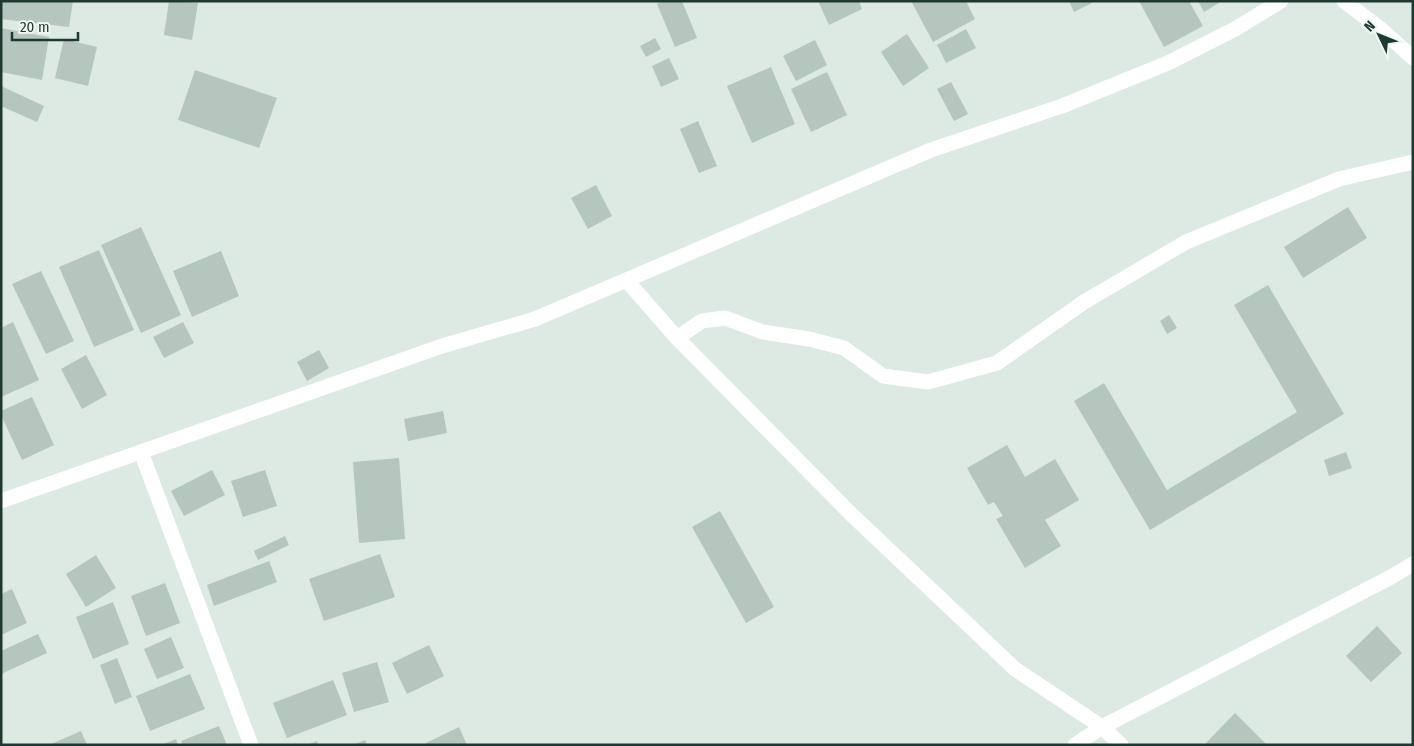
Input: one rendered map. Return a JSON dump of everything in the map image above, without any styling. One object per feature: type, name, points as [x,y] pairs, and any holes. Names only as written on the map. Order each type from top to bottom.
[{"type":"street","points":[[1,501],[442,346],[535,319],[931,150],[1062,106],[1168,63],[1209,43],[1281,1]]},
{"type":"street","points":[[1344,1],[1382,30],[1413,58]]},
{"type":"street","points":[[677,338],[702,321],[725,318],[763,332],[809,339],[844,348],[882,376],[928,382],[997,363],[1084,302],[1186,242],[1339,179],[1413,162]]},
{"type":"street","points":[[627,281],[677,338],[852,515],[1015,669],[1102,727],[1121,745]]},
{"type":"street","points":[[141,452],[251,745]]},
{"type":"street","points":[[1075,745],[1102,727],[1413,564]]},
{"type":"building","points":[[1,1],[73,1],[69,27],[1,19]]},
{"type":"building","points":[[169,1],[198,3],[192,40],[164,35]]},
{"type":"building","points":[[663,1],[682,1],[697,38],[675,47],[657,4]]},
{"type":"building","points":[[818,1],[859,1],[862,9],[829,25]]},
{"type":"building","points":[[911,1],[966,1],[975,19],[933,42]]},
{"type":"building","points":[[1069,1],[1096,1],[1074,12]]},
{"type":"building","points":[[1139,1],[1189,1],[1203,26],[1164,47]]},
{"type":"building","points":[[1198,1],[1222,1],[1204,12]]},
{"type":"building","points":[[1,28],[49,37],[42,80],[1,72]]},
{"type":"building","points":[[966,29],[976,48],[946,63],[937,45]]},
{"type":"building","points":[[907,34],[929,68],[903,86],[881,52]]},
{"type":"building","points":[[655,38],[661,49],[646,57],[640,46]]},
{"type":"building","points":[[64,39],[97,47],[88,86],[55,78]]},
{"type":"building","points":[[815,40],[827,65],[796,81],[783,56]]},
{"type":"building","points":[[669,58],[679,79],[661,87],[652,66]]},
{"type":"building","points":[[771,67],[795,124],[752,143],[727,86]]},
{"type":"building","points":[[195,70],[277,98],[259,148],[178,120]]},
{"type":"building","points":[[827,72],[847,115],[811,132],[791,89]]},
{"type":"building","points":[[951,82],[968,114],[954,121],[937,89]]},
{"type":"building","points":[[1,86],[44,106],[37,122],[1,106]]},
{"type":"building","points":[[698,121],[717,166],[699,173],[680,129]]},
{"type":"building","points":[[596,185],[612,216],[588,229],[571,198]]},
{"type":"building","points":[[1348,207],[1367,238],[1303,278],[1284,247]]},
{"type":"building","points":[[141,227],[181,315],[141,333],[101,245]]},
{"type":"building","points":[[99,250],[134,330],[94,347],[59,267]]},
{"type":"building","points":[[221,251],[239,296],[192,317],[173,271]]},
{"type":"building","points":[[41,271],[74,341],[46,354],[12,284]]},
{"type":"building","points":[[1268,285],[1344,414],[1150,530],[1074,401],[1104,383],[1167,490],[1297,412],[1234,305]]},
{"type":"building","points":[[1169,315],[1177,328],[1167,334],[1160,321]]},
{"type":"building","points":[[13,322],[39,380],[1,397],[1,328]]},
{"type":"building","points":[[183,322],[194,343],[164,358],[153,337]]},
{"type":"building","points":[[319,350],[329,368],[307,381],[297,362]]},
{"type":"building","points":[[86,355],[107,395],[82,409],[61,369]]},
{"type":"building","points":[[32,397],[54,445],[22,460],[1,415],[1,411]]},
{"type":"building","points":[[443,411],[447,433],[408,441],[404,419]]},
{"type":"building","points":[[1007,445],[1025,477],[1055,459],[1079,500],[1045,520],[1061,546],[1025,568],[996,519],[1003,516],[994,502],[988,505],[967,468]]},
{"type":"building","points":[[1346,452],[1352,468],[1329,476],[1324,460]]},
{"type":"building","points":[[399,458],[405,539],[359,543],[353,462]]},
{"type":"building","points":[[212,470],[225,495],[184,516],[171,491]]},
{"type":"building","points":[[265,470],[277,506],[243,517],[231,481]]},
{"type":"building","points":[[720,511],[774,607],[746,623],[692,527]]},
{"type":"building","points":[[285,536],[289,545],[258,560],[254,551]]},
{"type":"building","points":[[380,554],[395,597],[324,621],[309,579]]},
{"type":"building","points":[[96,555],[116,588],[86,607],[66,574]]},
{"type":"building","points":[[269,561],[277,582],[214,606],[207,585]]},
{"type":"building","points":[[165,583],[180,623],[146,636],[131,596]]},
{"type":"building","points":[[12,589],[27,623],[1,635],[1,594]]},
{"type":"building","points":[[113,602],[129,644],[93,659],[76,617]]},
{"type":"building","points":[[1377,626],[1402,653],[1371,682],[1346,656]]},
{"type":"building","points":[[38,634],[47,653],[1,674],[1,651]]},
{"type":"building","points":[[171,637],[184,668],[157,679],[144,649]]},
{"type":"building","points":[[429,645],[444,676],[407,694],[392,663]]},
{"type":"building","points":[[117,658],[132,697],[115,704],[100,665]]},
{"type":"building","points":[[377,662],[389,702],[354,712],[342,673]]},
{"type":"building","points":[[190,674],[205,709],[150,731],[136,696]]},
{"type":"building","points":[[333,680],[347,715],[287,738],[273,703]]},
{"type":"building","points":[[1235,713],[1266,744],[1204,745]]},
{"type":"building","points":[[219,726],[227,745],[183,745],[181,741]]},
{"type":"building","points":[[459,727],[467,745],[426,745],[426,743]]},
{"type":"building","points":[[81,731],[87,745],[49,745]]},
{"type":"building","points":[[176,739],[178,745],[161,745]]},
{"type":"building","points":[[365,740],[367,745],[353,745]]},
{"type":"building","points":[[317,741],[318,745],[307,745]]}]
